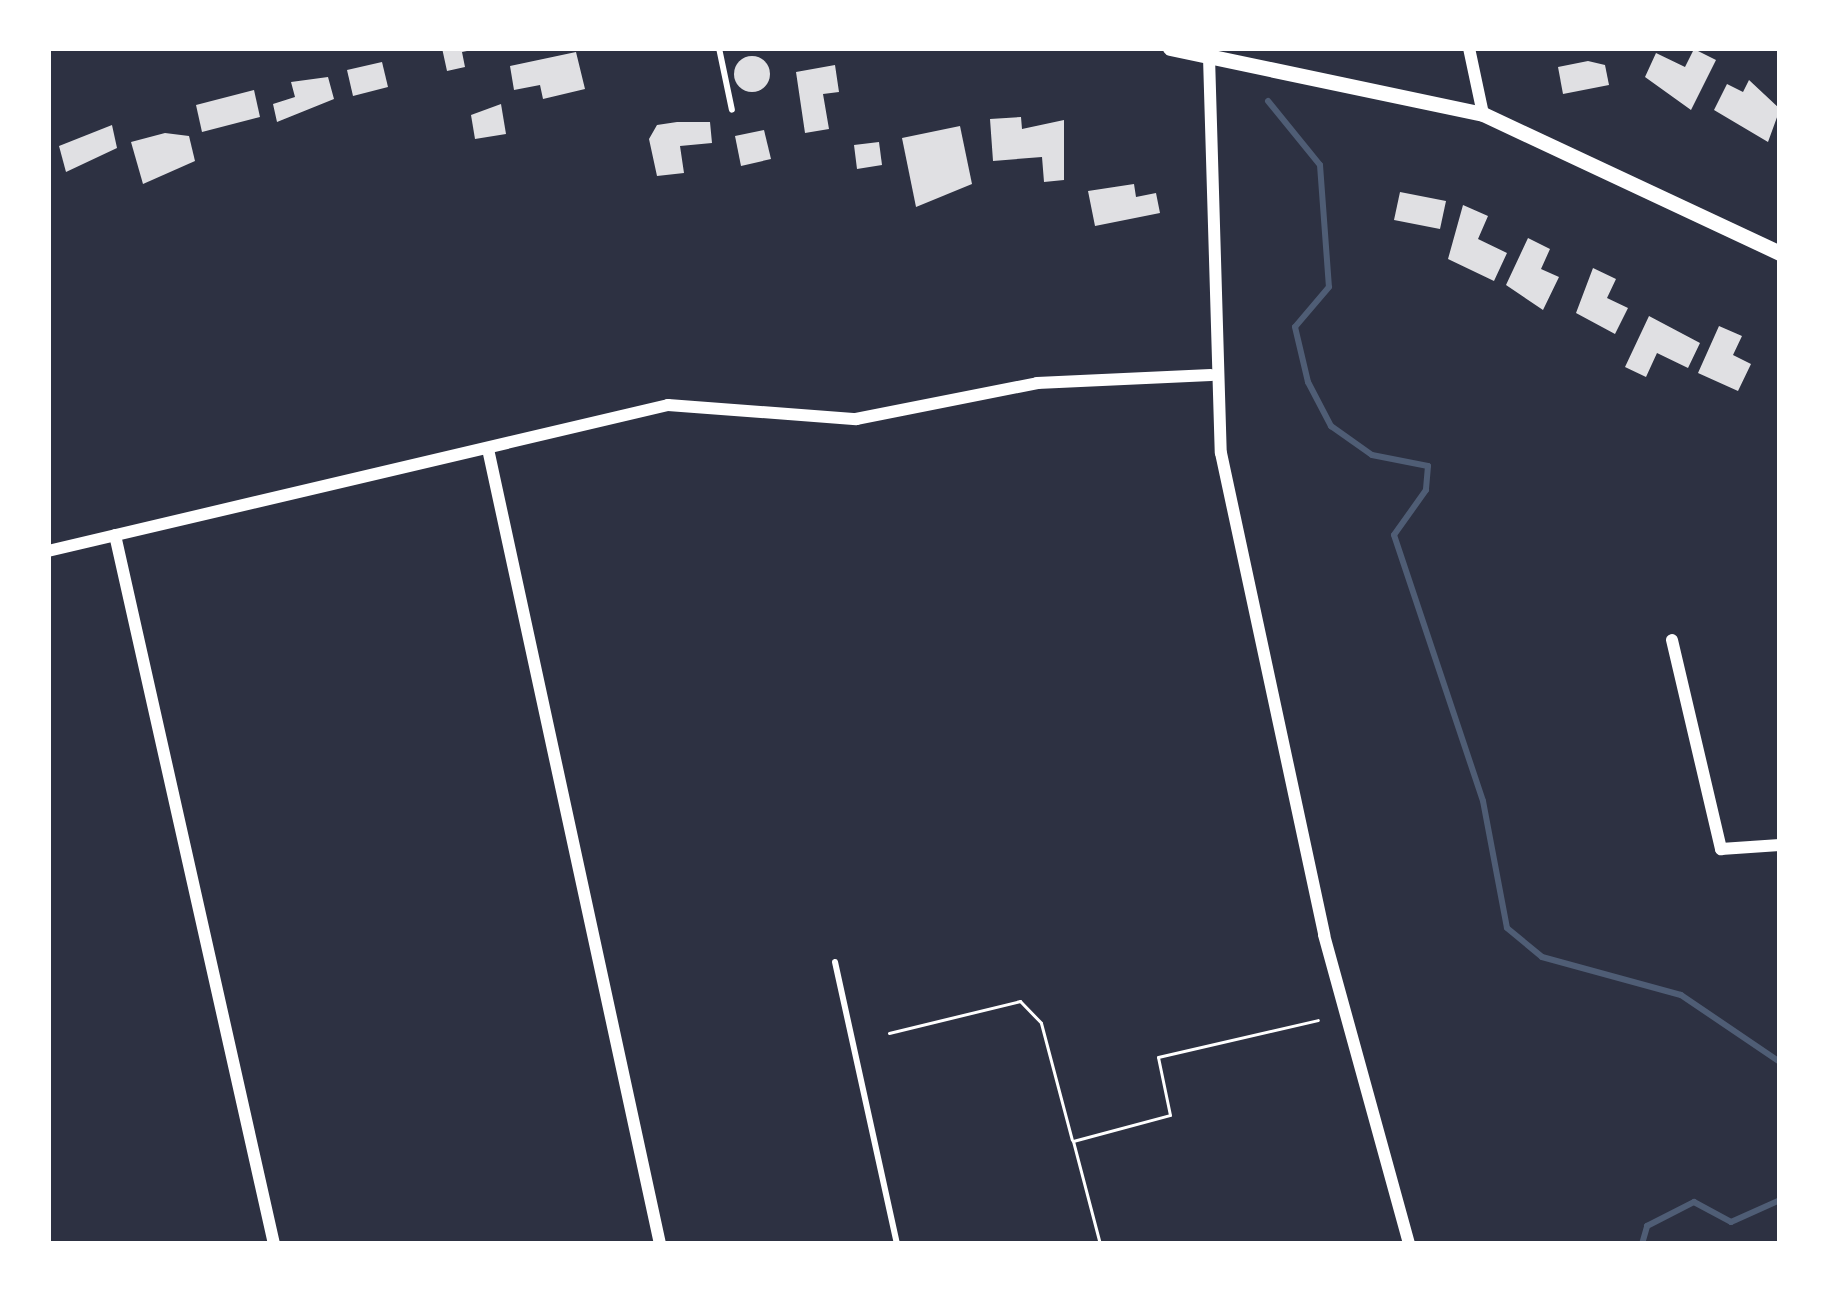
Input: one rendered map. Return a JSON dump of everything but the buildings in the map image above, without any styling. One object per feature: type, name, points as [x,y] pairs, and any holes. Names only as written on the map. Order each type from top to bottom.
[{"type":"street","points":[[1170,48],[1484,114],[1780,253]]},
{"type":"street","points":[[1469,48],[1484,114]]},
{"type":"street","points":[[1209,57],[1211,374],[1324,935],[1409,1244]]},
{"type":"street","points":[[48,550],[668,405],[856,419],[1037,383],[1211,374]]},
{"type":"street","points":[[488,449],[660,1244]]},
{"type":"street","points":[[115,535],[274,1244]]},
{"type":"street","points":[[1672,640],[1720,849],[1780,844]]},
{"type":"lane","points":[[718,48],[733,110]]},
{"type":"lane","points":[[835,962],[897,1244]]},
{"type":"path","points":[[889,1033],[1020,1000],[1041,1023],[1100,1244]]},
{"type":"path","points":[[1072,1142],[1171,1115],[1158,1057],[1318,1020]]},
{"type":"waterway","points":[[1268,101],[1320,165],[1329,287],[1295,327],[1308,382],[1331,426],[1372,455],[1428,466],[1426,490],[1394,535],[1483,801],[1507,928],[1542,957],[1681,995],[1780,1062]]},
{"type":"waterway","points":[[1642,1244],[1647,1226],[1694,1202],[1731,1222],[1780,1200]]}]
